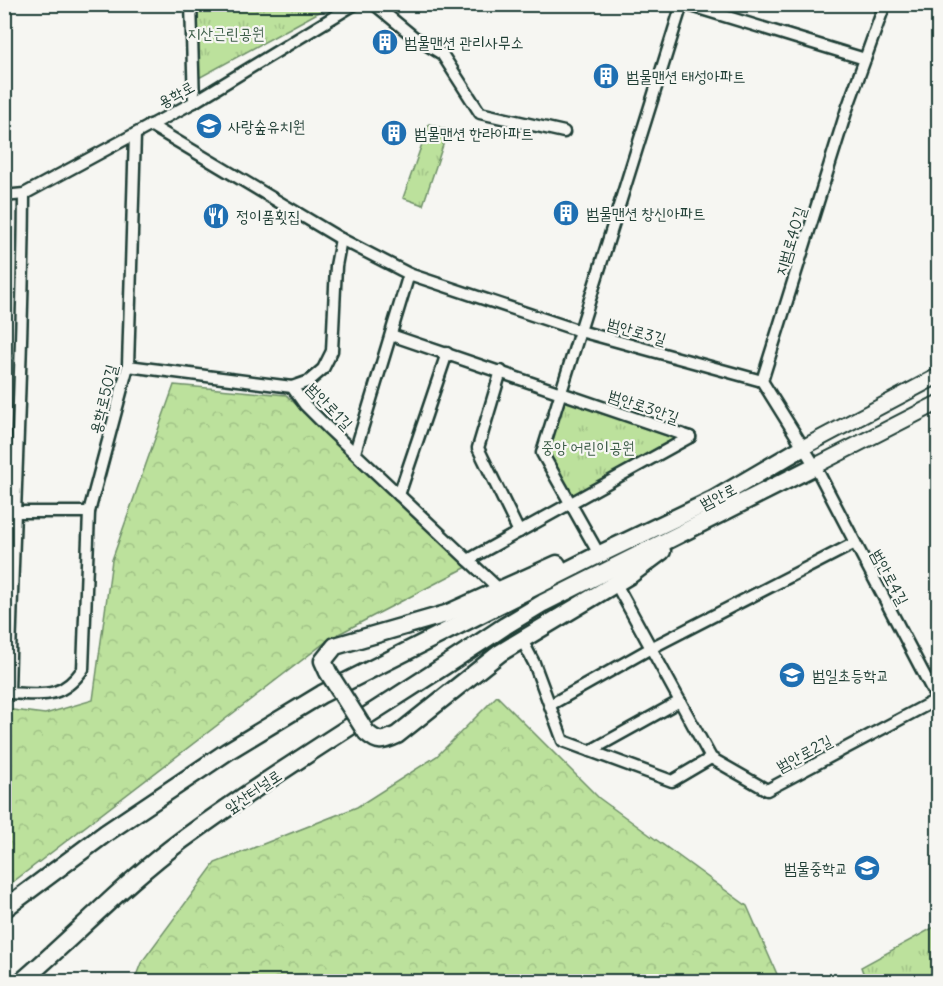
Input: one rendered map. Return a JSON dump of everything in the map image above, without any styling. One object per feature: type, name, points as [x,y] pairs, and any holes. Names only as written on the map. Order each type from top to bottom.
[{"type":"highway","name":"범안로","points":[[4,909],[106,833],[258,732],[322,694],[713,500],[802,448]]},
{"type":"highway","name":"범안로","points":[[505,626],[543,603],[815,466]]},
{"type":"highway","points":[[702,522],[615,584],[500,653],[397,735],[382,742],[375,740],[366,732],[323,661],[335,646],[446,614],[595,547],[713,500]]},
{"type":"highway","name":"앞산터널로","points":[[21,981],[109,901],[180,842],[254,789],[505,626]]},
{"type":"main road","name":"범안로","points":[[802,448],[939,376]]},
{"type":"main road","name":"범안로","points":[[815,466],[939,403]]},
{"type":"street","points":[[191,4],[194,102]]},
{"type":"street","name":"용학로","points":[[4,196],[24,194],[194,102],[355,4]]},
{"type":"street","points":[[374,4],[414,37],[442,54],[480,113],[564,132]]},
{"type":"street","points":[[595,547],[543,453],[683,4],[864,63],[885,4]]},
{"type":"street","name":"지범로40길","points":[[762,381],[847,109],[864,63]]},
{"type":"street","name":"범안로3길","points":[[150,125],[341,239],[410,274],[580,331],[762,381]]},
{"type":"street","name":"용학로50길","points":[[9,512],[9,693],[61,692],[74,682],[83,669],[89,512],[128,366],[135,134]]},
{"type":"street","points":[[24,194],[23,308],[9,512],[89,512]]},
{"type":"street","points":[[292,387],[309,381],[323,369],[332,351],[336,266],[341,239]]},
{"type":"street","points":[[355,452],[410,274]]},
{"type":"street","name":"범안로3안길","points":[[391,335],[690,437],[468,560]]},
{"type":"street","points":[[399,495],[447,353]]},
{"type":"street","name":"범안로1길","points":[[128,366],[292,387],[305,405],[468,560]]},
{"type":"street","points":[[501,371],[478,448],[519,532]]},
{"type":"street","points":[[762,381],[815,466]]},
{"type":"street","name":"범안로4길","points":[[815,466],[938,700]]},
{"type":"street","points":[[550,705],[651,648],[855,543]]},
{"type":"street","points":[[468,560],[499,589]]},
{"type":"street","points":[[522,640],[534,663],[563,741],[672,781],[711,758],[615,584]]},
{"type":"street","name":"범안로2길","points":[[711,758],[767,790],[938,700]]},
{"type":"street","points":[[590,751],[680,701]]},
{"type":"green space","name":"지산근린공원","points":[[198,5],[332,5],[197,79]]},
{"type":"green space","points":[[429,124],[448,130],[423,205],[403,198]]},
{"type":"green space","points":[[174,385],[286,395],[467,567],[331,638],[5,888],[5,709],[45,714],[93,700],[112,560]]},
{"type":"green space","name":"중앙 어린이공원","points":[[566,399],[673,438],[674,441],[574,497],[570,495],[547,452]]},
{"type":"green space","points":[[497,696],[599,798],[747,906],[780,981],[134,981],[141,963],[215,863],[357,807],[437,756]]},
{"type":"green space","points":[[938,925],[938,981],[866,981],[861,967]]},
{"type":"place","name":"범물맨션 관리사무소","points":[[385,42]]},
{"type":"place","name":"범물맨션 태성아파트","points":[[606,76]]},
{"type":"place","name":"사랑숲유치원","points":[[209,126]]},
{"type":"place","name":"범물맨션 한라아파트","points":[[394,133]]},
{"type":"place","name":"범물맨션 창신아파트","points":[[566,213]]},
{"type":"place","name":"정이품횟집","points":[[216,216]]},
{"type":"place","name":"범일초등학교","points":[[792,675]]},
{"type":"place","name":"범물중학교","points":[[867,868]]}]
